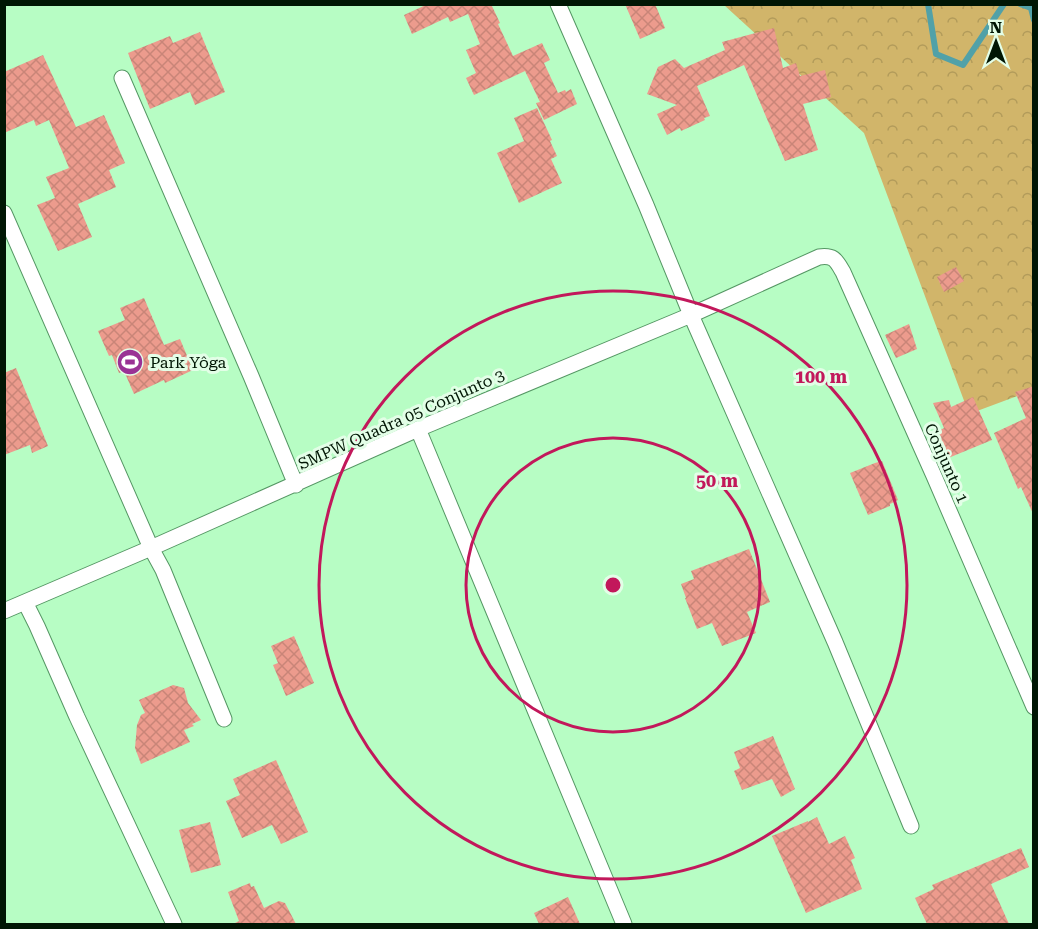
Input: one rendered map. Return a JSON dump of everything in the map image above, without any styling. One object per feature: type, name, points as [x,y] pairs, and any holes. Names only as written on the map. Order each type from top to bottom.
[{"type":"street","points":[[558,4],[691,315],[835,642],[911,826]]},
{"type":"street","points":[[122,78],[296,484]]},
{"type":"street","points":[[4,213],[151,548],[164,570],[224,719]]},
{"type":"street","name":"Conjunto 1","points":[[811,261],[819,256],[831,257],[836,260],[843,272],[1034,707]]},
{"type":"street","name":"SMPW Quadra 05 Conjunto 3","points":[[4,611],[418,429],[691,315],[811,261]]},
{"type":"street","points":[[418,429],[624,924]]},
{"type":"street","points":[[25,602],[174,924]]},
{"type":"green space","points":[[724,5],[1033,5],[1033,390],[969,414],[864,133]]},
{"type":"building","points":[[428,4],[491,4],[513,56],[542,43],[550,60],[544,63],[558,93],[571,89],[577,104],[544,120],[536,103],[540,102],[525,71],[474,95],[466,78],[476,73],[466,50],[480,44],[468,14],[450,22],[448,17],[412,34],[404,15]]},
{"type":"building","points":[[625,4],[655,4],[665,28],[640,39]]},
{"type":"building","points":[[774,28],[783,68],[796,63],[800,76],[825,70],[831,97],[803,104],[818,150],[785,161],[744,65],[697,86],[710,116],[681,131],[680,128],[667,135],[657,114],[677,105],[647,94],[658,67],[675,59],[684,68],[725,50],[722,42]]},
{"type":"building","points":[[200,32],[225,92],[195,105],[190,92],[150,109],[128,53],[170,36],[173,43]]},
{"type":"building","points":[[43,55],[76,127],[104,115],[125,163],[109,170],[116,187],[78,204],[92,237],[58,251],[37,205],[55,198],[46,177],[69,168],[49,120],[36,126],[34,120],[4,133],[4,72]]},
{"type":"building","points":[[537,108],[552,140],[550,141],[557,156],[551,159],[562,183],[519,203],[497,153],[524,141],[514,118]]},
{"type":"building","points":[[956,267],[964,281],[944,292],[937,277]]},
{"type":"building","points":[[144,298],[164,345],[180,339],[193,370],[134,394],[124,371],[119,373],[112,355],[109,356],[98,331],[125,320],[120,308]]},
{"type":"building","points":[[909,324],[917,349],[896,358],[885,335]]},
{"type":"building","points":[[16,368],[48,446],[32,453],[30,445],[4,455],[4,373]]},
{"type":"building","points":[[1034,386],[1034,516],[1021,487],[1018,489],[994,433],[1026,418],[1015,392]]},
{"type":"building","points":[[973,397],[992,440],[941,461],[930,435],[944,428],[933,403],[949,400],[951,407]]},
{"type":"building","points":[[882,461],[898,500],[868,515],[850,473]]},
{"type":"building","points":[[749,549],[770,602],[747,612],[756,633],[722,646],[712,623],[697,629],[681,584],[694,579],[691,571]]},
{"type":"building","points":[[294,636],[314,683],[286,696],[273,665],[278,663],[271,646]]},
{"type":"building","points":[[173,685],[184,688],[188,703],[201,720],[184,730],[190,742],[141,764],[135,748],[137,725],[141,715],[145,713],[139,700]]},
{"type":"building","points":[[773,736],[795,789],[781,797],[772,779],[742,790],[734,771],[740,768],[734,752]]},
{"type":"building","points":[[276,760],[308,832],[281,844],[272,825],[242,838],[226,801],[240,795],[233,779]]},
{"type":"building","points":[[817,817],[829,844],[845,836],[855,858],[851,860],[862,889],[806,913],[772,836]]},
{"type":"building","points":[[210,822],[221,865],[191,873],[179,830]]},
{"type":"building","points":[[1021,848],[1029,867],[991,884],[1009,924],[927,924],[915,898],[934,889],[932,885]]},
{"type":"building","points":[[250,883],[251,887],[254,886],[264,908],[279,901],[285,903],[296,924],[233,924],[239,921],[228,892]]},
{"type":"building","points":[[568,897],[580,924],[539,924],[534,913]]},
{"type":"waterway","points":[[928,4],[936,54],[963,65],[1004,4]]},
{"type":"waterway","points":[[1020,4],[1031,8],[1034,20]]},
{"type":"place","name":"Park Yôga","points":[[130,362]]}]
